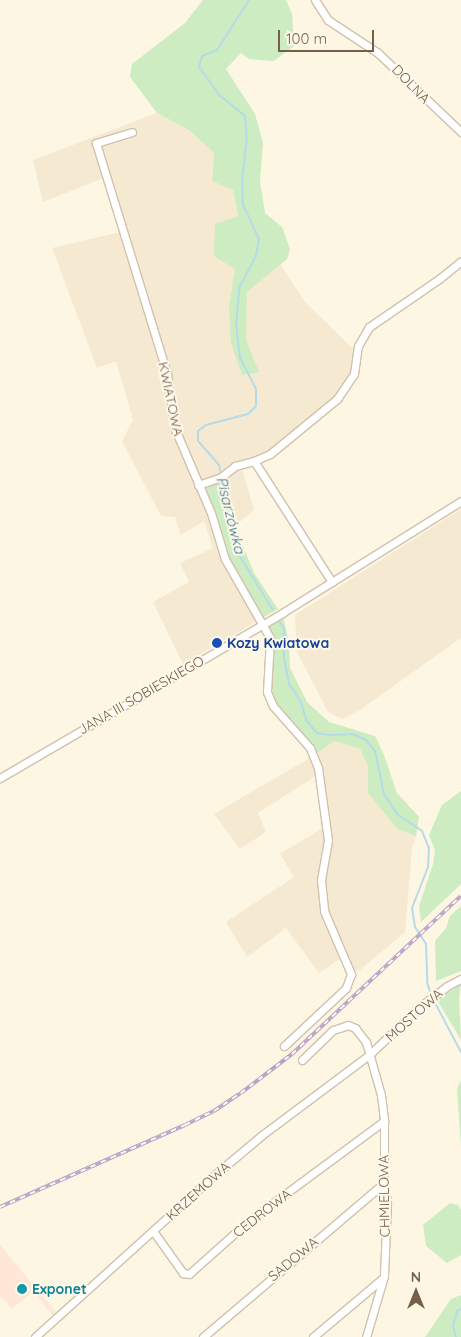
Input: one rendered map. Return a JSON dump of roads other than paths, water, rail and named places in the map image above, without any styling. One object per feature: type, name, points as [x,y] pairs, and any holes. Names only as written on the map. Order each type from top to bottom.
[{"type":"street","name":"DOLNA","points":[[315,0],[328,20],[377,51],[461,132]]},
{"type":"street","name":"KWIATOWA","points":[[132,132],[96,143],[167,374],[175,429],[211,513],[225,559],[270,638],[268,692],[272,706],[310,748],[318,768],[328,840],[321,880],[324,911],[351,974],[346,988],[284,1046]]},
{"type":"street","points":[[198,485],[221,477],[235,466],[254,462],[285,443],[337,400],[354,374],[358,346],[369,326],[440,280],[461,261]]},
{"type":"street","points":[[254,462],[332,582]]},
{"type":"street","name":"JANA III SOBIESKIEGO","points":[[0,778],[263,624],[461,501]]},
{"type":"street","name":"MOSTOWA","points":[[369,1055],[418,1008],[447,986],[461,979]]},
{"type":"street","name":"CHMIELOWA","points":[[302,1060],[333,1030],[348,1025],[355,1028],[366,1042],[381,1095],[384,1121],[384,1182],[387,1203],[383,1278],[366,1337]]},
{"type":"street","name":"KRZEMOWA","points":[[35,1337],[212,1177],[262,1135],[369,1055]]},
{"type":"street","name":"CEDROWA","points":[[153,1231],[183,1273],[189,1274],[246,1223],[384,1121]]},
{"type":"street","name":"SADOWA","points":[[203,1337],[384,1182]]},
{"type":"street","points":[[313,1337],[383,1278]]},
{"type":"waterway","name":"Pisarzówka","points":[[221,475],[219,465],[198,441],[198,431],[206,425],[248,414],[256,406],[256,389],[240,357],[236,325],[239,288],[256,256],[259,239],[243,205],[242,179],[247,140],[245,116],[220,96],[199,67],[202,56],[217,50],[249,0]]},
{"type":"waterway","name":"Pisarzówka","points":[[221,480],[227,517],[237,552],[273,610]]},
{"type":"waterway","name":"Pisarzówka","points":[[280,622],[284,629],[284,658],[289,684],[301,702],[306,720],[317,733],[329,735],[353,734],[366,740],[375,751],[384,794],[397,814],[422,831],[429,848],[428,867],[412,908],[415,927],[426,944],[427,982],[431,995]]},
{"type":"waterway","name":"Pisarzówka","points":[[433,999],[461,1052]]},
{"type":"waterway","name":"Pisarzówka","points":[[456,1337],[453,1326],[457,1311],[461,1309]]},
{"type":"railway","points":[[0,1207],[185,1125],[214,1111],[241,1093],[292,1054],[461,896]]},
{"type":"place","name":"Kozy Kwiatowa","points":[[217,643]]},
{"type":"place","name":"Exponet","points":[[22,1289]]}]
